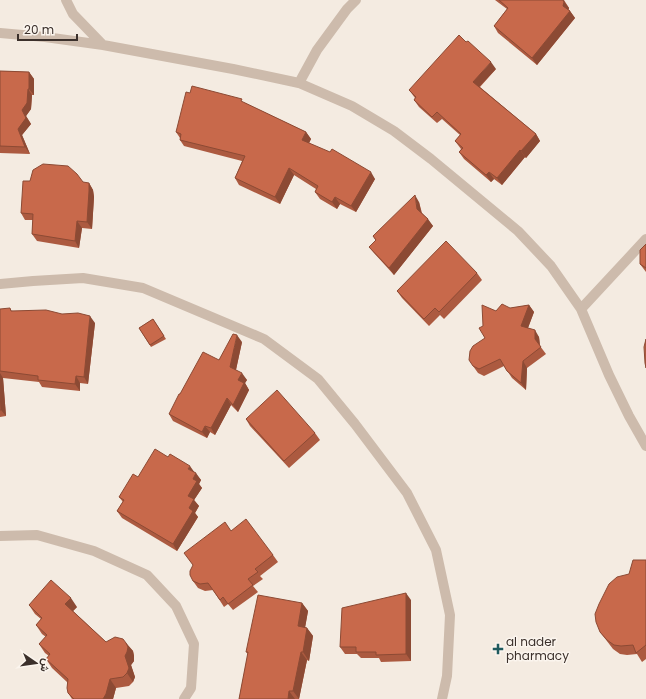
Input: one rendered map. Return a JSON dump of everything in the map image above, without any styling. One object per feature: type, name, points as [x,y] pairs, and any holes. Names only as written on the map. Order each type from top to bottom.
[{"type":"street","points":[[66,0],[73,14],[103,45]]},
{"type":"street","points":[[299,83],[317,50],[347,9],[356,0]]},
{"type":"street","points":[[0,33],[103,45],[299,83],[352,106],[394,131],[431,159],[518,232],[551,266],[581,309],[609,375],[629,416],[646,446]]},
{"type":"street","points":[[581,309],[646,239]]},
{"type":"street","points":[[0,284],[82,278],[143,288],[264,339],[318,379],[407,493],[436,550],[450,614],[447,676],[442,699]]},
{"type":"street","points":[[0,536],[37,535],[94,550],[147,575],[176,606],[194,644],[191,688],[184,699]]},
{"type":"building","points":[[499,0],[563,0],[563,6],[570,11],[532,58],[494,26],[508,8]]},
{"type":"building","points":[[459,35],[466,42],[468,41],[491,62],[473,82],[536,134],[521,151],[520,150],[497,178],[489,172],[486,175],[459,152],[463,148],[455,141],[461,134],[437,112],[432,117],[414,100],[416,97],[409,90]]},
{"type":"building","points":[[0,71],[29,72],[27,103],[22,110],[26,118],[18,129],[25,147],[0,146]]},
{"type":"building","points":[[192,86],[242,99],[241,101],[306,132],[302,140],[330,152],[332,149],[371,172],[351,206],[335,197],[332,202],[315,192],[318,186],[289,168],[275,197],[235,178],[245,156],[180,140],[181,134],[176,132],[186,92],[190,93]]},
{"type":"building","points":[[43,164],[68,166],[83,182],[89,183],[87,222],[77,221],[75,241],[32,234],[33,214],[21,213],[23,181],[30,181],[33,170]]},
{"type":"building","points":[[415,195],[417,209],[428,219],[389,268],[369,247],[376,240],[373,236]]},
{"type":"building","points":[[446,241],[477,273],[439,312],[435,308],[424,319],[397,291]]},
{"type":"building","points":[[646,244],[646,268],[640,264],[640,250]]},
{"type":"building","points":[[502,304],[510,308],[529,305],[521,326],[535,330],[535,339],[541,347],[523,361],[521,383],[507,371],[500,359],[479,369],[473,366],[469,360],[470,351],[473,346],[485,338],[479,328],[483,326],[482,305],[496,311]]},
{"type":"building","points":[[10,308],[11,311],[46,310],[62,314],[78,313],[90,316],[84,377],[76,376],[75,384],[38,380],[38,376],[0,371],[0,309]]},
{"type":"building","points":[[153,319],[164,336],[150,345],[139,328]]},
{"type":"building","points":[[233,334],[237,335],[230,367],[242,373],[238,380],[244,383],[233,405],[227,398],[211,428],[205,426],[202,432],[169,414],[203,352],[219,360]]},
{"type":"building","points":[[646,339],[646,368],[644,347]]},
{"type":"building","points":[[277,390],[315,433],[284,461],[246,419]]},
{"type":"building","points":[[155,449],[168,457],[170,454],[190,466],[188,469],[196,473],[193,479],[197,481],[188,496],[194,499],[189,508],[193,511],[173,544],[117,511],[124,500],[119,497],[133,474],[138,477]]},
{"type":"building","points":[[246,519],[273,555],[255,569],[258,572],[248,579],[253,585],[228,604],[223,597],[220,600],[208,583],[200,584],[193,581],[190,571],[193,565],[184,553],[225,522],[231,531]]},
{"type":"building","points":[[633,560],[646,560],[646,645],[636,653],[633,645],[614,645],[607,640],[600,632],[595,614],[609,584],[617,577],[629,574]]},
{"type":"building","points":[[51,580],[71,598],[65,604],[106,642],[115,637],[123,639],[128,647],[125,656],[129,668],[127,673],[123,677],[110,679],[103,699],[74,699],[68,693],[68,679],[46,659],[50,654],[39,644],[47,635],[36,625],[42,618],[29,605]]},
{"type":"building","points":[[406,593],[406,654],[376,655],[376,652],[356,652],[356,647],[340,647],[342,608]]},
{"type":"building","points":[[258,595],[302,603],[298,626],[307,628],[303,652],[301,652],[293,691],[289,691],[288,699],[239,699],[248,652],[246,652]]},
{"type":"place","name":"al nader pharmacy","points":[[498,649]]}]
